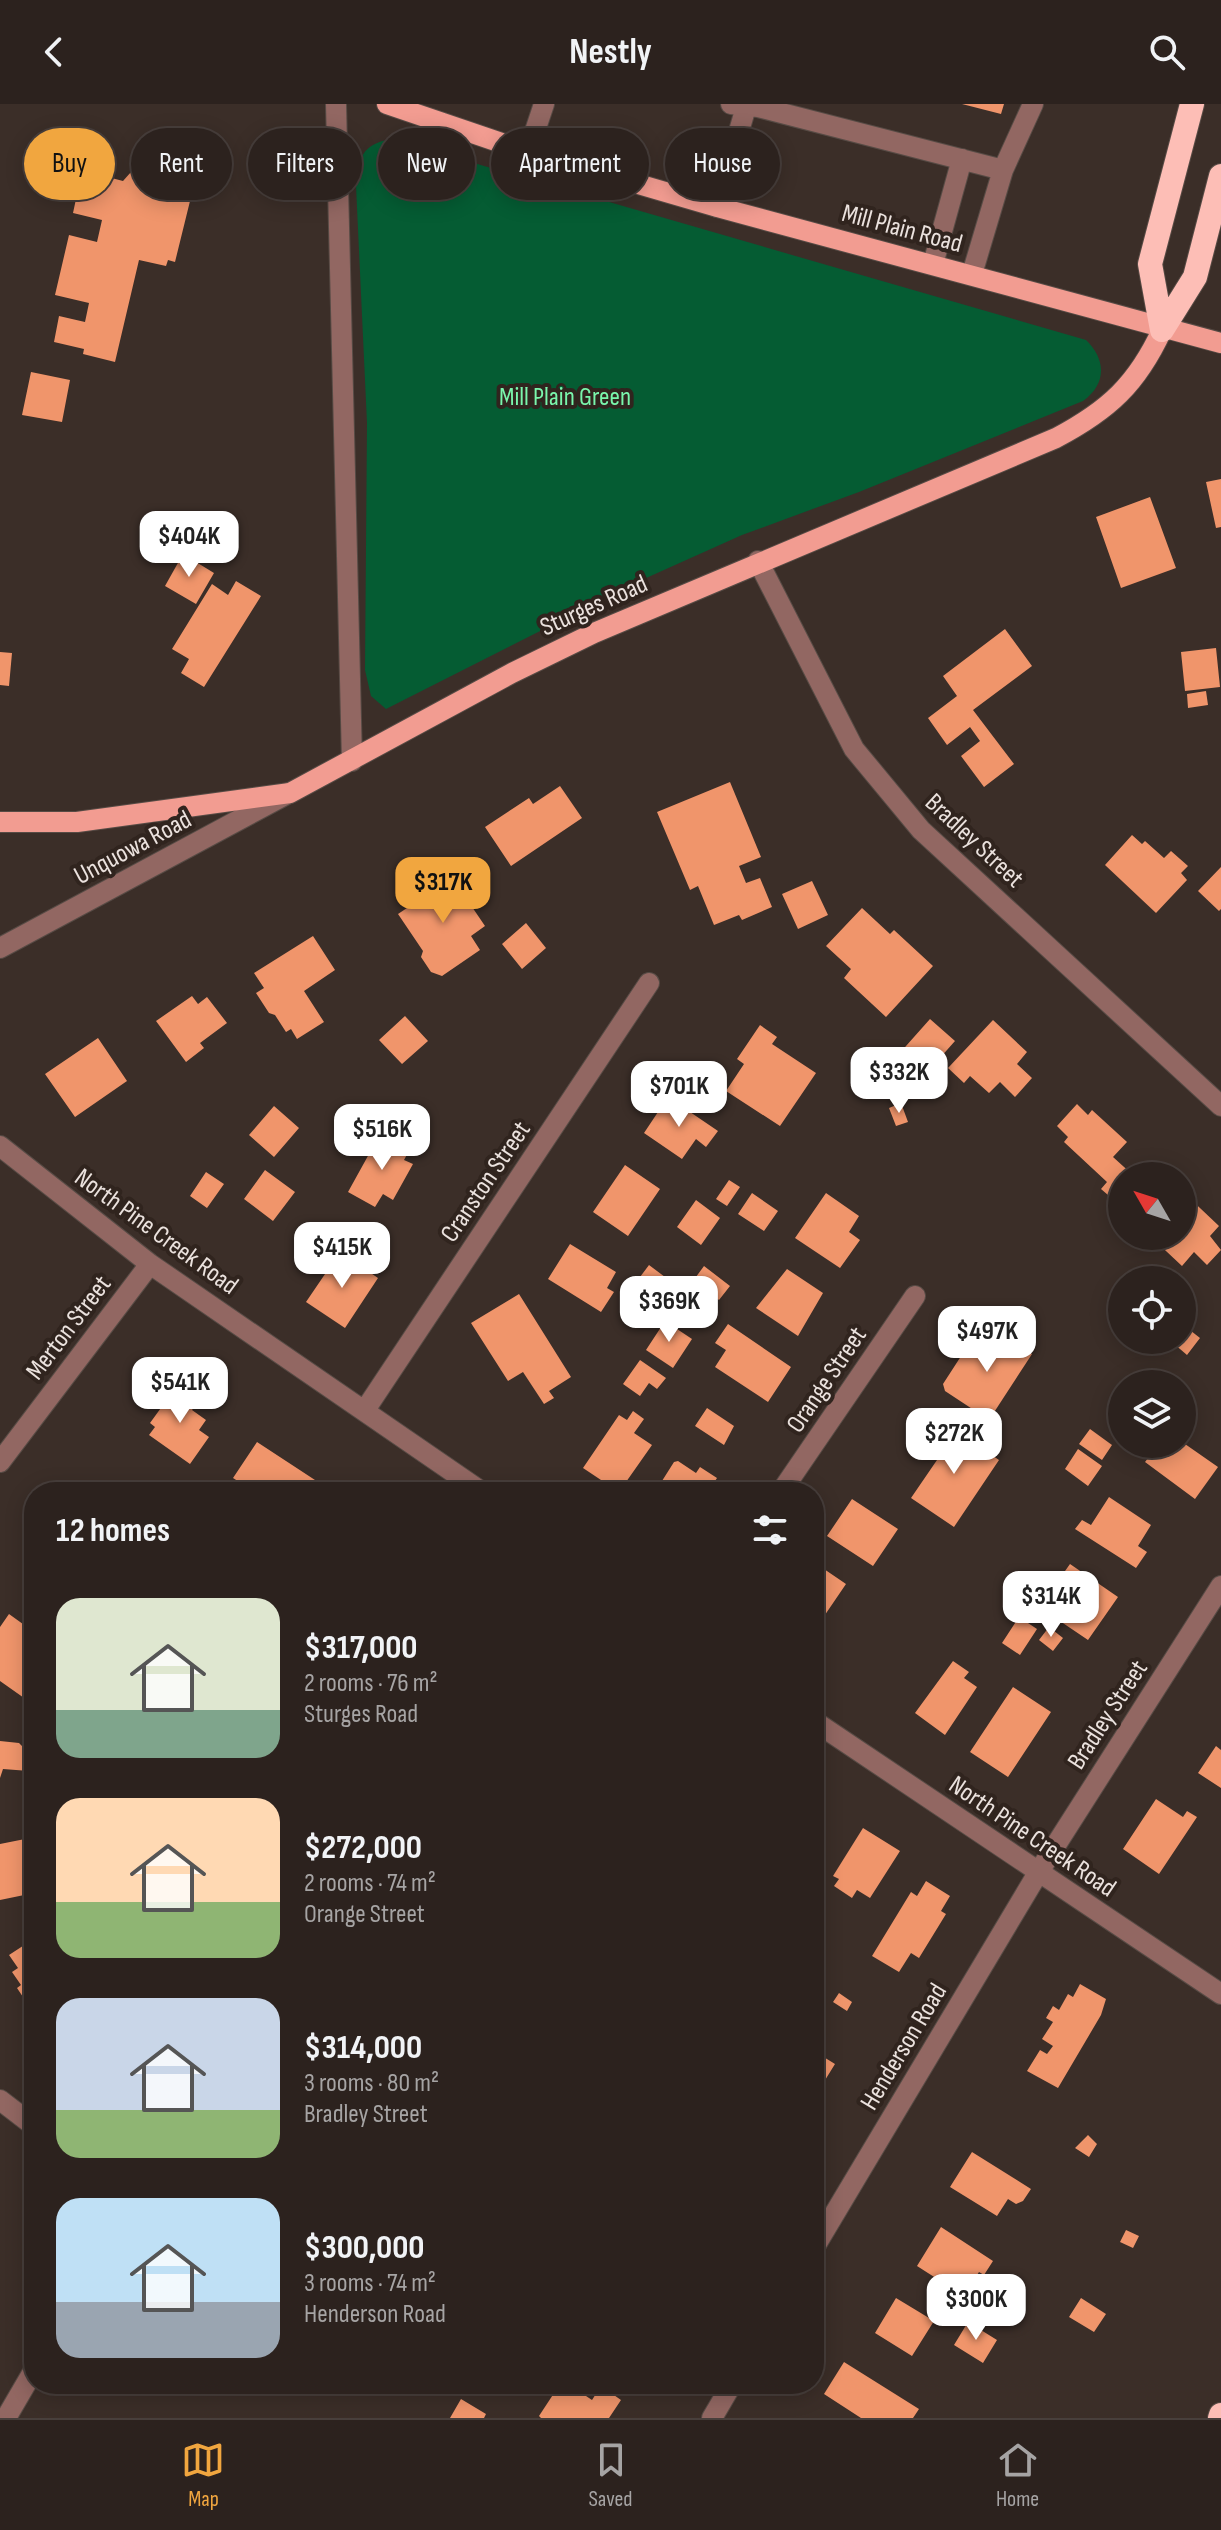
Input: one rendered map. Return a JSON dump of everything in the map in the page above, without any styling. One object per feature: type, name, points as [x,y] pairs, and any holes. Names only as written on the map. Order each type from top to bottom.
[{"type":"highway","points":[[1162,330],[1150,264],[1192,104]]},
{"type":"highway","points":[[1162,330],[1195,277],[1221,176]]},
{"type":"main road","name":"Mill Plain Road","points":[[387,104],[491,139]]},
{"type":"main road","name":"Mill Plain Road","points":[[649,187],[972,274],[1162,330],[1221,343]]},
{"type":"main road","name":"Sturges Road","points":[[0,822],[77,822],[290,793],[512,673],[758,561],[1056,438],[1091,419],[1123,393],[1146,364],[1162,330]]},
{"type":"street","points":[[336,104],[352,761]]},
{"type":"street","points":[[536,128],[544,104]]},
{"type":"street","points":[[972,274],[1003,170],[1033,104]]},
{"type":"street","points":[[717,207],[738,106],[758,107],[1003,170]]},
{"type":"street","points":[[933,264],[962,159]]},
{"type":"street","name":"Bradley Street","points":[[758,561],[854,749],[883,787],[921,830],[1221,1106]]},
{"type":"street","name":"Unquowa Road","points":[[0,948],[290,793]]},
{"type":"street","name":"Cranston Street","points":[[365,1410],[649,983]]},
{"type":"street","name":"North Pine Creek Road","points":[[0,1146],[150,1264],[468,1482]]},
{"type":"street","name":"Merton Street","points":[[0,1462],[150,1264]]},
{"type":"street","name":"Orange Street","points":[[788,1482],[915,1296]]},
{"type":"street","name":"Bradley Street","points":[[1038,1873],[1221,1586]]},
{"type":"street","name":"North Pine Creek Road","points":[[824,1728],[1221,1994]]},
{"type":"street","name":"Henderson Road","points":[[824,2231],[1038,1873]]},
{"type":"street","points":[[0,2100],[24,2118]]},
{"type":"street","points":[[6,2418],[24,2387]]},
{"type":"street","points":[[712,2418],[726,2394]]},
{"type":"green space","name":"Mill Plain Green","points":[[378,143],[378,200],[475,200],[475,163],[491,168],[491,200],[602,200],[1086,340],[1100,363],[1100,379],[1083,401],[859,492],[742,535],[635,583],[386,709],[371,696],[365,670],[367,423],[357,200],[362,200],[363,154]]},
{"type":"building","points":[[962,104],[1004,104],[1001,114]]},
{"type":"building","points":[[131,172],[131,200],[190,200],[175,262],[168,260],[166,266],[139,260],[115,362],[83,354],[84,349],[54,342],[59,316],[85,322],[89,303],[55,295],[69,235],[97,242],[102,220],[73,213],[76,200],[115,200],[115,179],[123,181]]},
{"type":"building","points":[[31,372],[70,380],[62,422],[22,415]]},
{"type":"building","points":[[1221,479],[1221,527],[1216,528],[1206,482]]},
{"type":"building","points":[[1150,497],[1176,568],[1121,588],[1096,517]]},
{"type":"building","points":[[183,554],[214,573],[196,604],[165,586]]},
{"type":"building","points":[[236,581],[261,596],[204,687],[181,673],[189,659],[172,649],[212,584],[228,595]]},
{"type":"building","points":[[1005,629],[1032,666],[973,710],[1014,764],[984,787],[961,756],[980,741],[970,727],[947,745],[928,718],[957,696],[943,676]]},
{"type":"building","points":[[1216,648],[1220,687],[1185,691],[1181,652]]},
{"type":"building","points":[[0,652],[12,653],[9,686],[0,685]]},
{"type":"building","points":[[1206,691],[1208,705],[1188,708],[1187,694]]},
{"type":"building","points":[[730,782],[761,857],[739,866],[746,883],[760,878],[772,907],[742,920],[739,915],[714,925],[698,886],[690,890],[657,812]]},
{"type":"building","points":[[560,786],[582,818],[511,866],[485,827],[529,798],[533,804]]},
{"type":"building","points":[[1132,835],[1142,844],[1145,841],[1164,858],[1171,851],[1188,866],[1181,873],[1187,880],[1156,913],[1105,865]]},
{"type":"building","points":[[1221,867],[1221,909],[1219,911],[1198,891]]},
{"type":"building","points":[[449,873],[485,926],[471,936],[480,950],[442,976],[431,972],[421,957],[423,951],[398,914],[410,906],[407,902]]},
{"type":"building","points":[[812,881],[828,915],[798,929],[782,894]]},
{"type":"building","points":[[862,908],[890,934],[894,930],[933,966],[886,1017],[844,978],[851,969],[826,946]]},
{"type":"building","points":[[526,923],[546,948],[522,969],[502,944]]},
{"type":"building","points":[[313,936],[335,970],[304,991],[324,1022],[297,1039],[291,1029],[286,1032],[275,1015],[269,1013],[256,993],[264,988],[254,973]]},
{"type":"building","points":[[192,996],[198,1004],[207,997],[227,1023],[200,1043],[204,1048],[186,1062],[156,1021]]},
{"type":"building","points":[[405,1016],[428,1041],[402,1064],[379,1040]]},
{"type":"building","points":[[930,1019],[955,1041],[923,1077],[898,1055]]},
{"type":"building","points":[[993,1020],[1027,1052],[1017,1064],[1032,1078],[1015,1097],[1000,1082],[989,1093],[970,1076],[964,1083],[948,1068]]},
{"type":"building","points":[[760,1025],[777,1037],[772,1044],[816,1073],[780,1126],[726,1091],[744,1064],[737,1059]]},
{"type":"building","points":[[98,1038],[127,1081],[75,1117],[45,1074]]},
{"type":"building","points":[[668,1097],[718,1131],[706,1147],[696,1139],[682,1159],[644,1133]]},
{"type":"building","points":[[901,1103],[908,1122],[896,1126],[889,1108]]},
{"type":"building","points":[[1077,1104],[1088,1115],[1092,1110],[1127,1142],[1113,1157],[1119,1162],[1108,1162],[1108,1195],[1101,1189],[1107,1182],[1064,1142],[1068,1137],[1057,1126]]},
{"type":"building","points":[[274,1106],[299,1128],[274,1157],[249,1135]]},
{"type":"building","points":[[388,1134],[411,1147],[404,1160],[413,1164],[393,1200],[383,1194],[375,1207],[348,1192],[374,1145],[382,1145]]},
{"type":"building","points":[[625,1165],[660,1189],[628,1236],[593,1212]]},
{"type":"building","points":[[265,1170],[295,1192],[273,1221],[244,1199]]},
{"type":"building","points":[[206,1172],[224,1184],[207,1208],[190,1196]]},
{"type":"building","points":[[729,1180],[740,1187],[727,1206],[716,1199]]},
{"type":"building","points":[[752,1193],[778,1211],[764,1231],[738,1214]]},
{"type":"building","points":[[826,1193],[859,1216],[849,1232],[860,1240],[840,1268],[795,1238]]},
{"type":"building","points":[[696,1200],[720,1218],[701,1245],[677,1227]]},
{"type":"building","points":[[1196,1204],[1219,1226],[1210,1236],[1221,1250],[1207,1265],[1194,1252],[1182,1266],[1165,1250],[1196,1250]]},
{"type":"building","points":[[570,1244],[616,1272],[607,1288],[614,1292],[601,1312],[548,1279]]},
{"type":"building","points":[[340,1252],[378,1278],[345,1328],[306,1302]]},
{"type":"building","points":[[649,1265],[677,1286],[657,1314],[628,1293]]},
{"type":"building","points":[[704,1266],[730,1286],[719,1300],[693,1281]]},
{"type":"building","points":[[787,1269],[823,1293],[798,1336],[756,1308]]},
{"type":"building","points":[[519,1294],[571,1377],[549,1391],[554,1398],[544,1404],[523,1372],[508,1381],[471,1323]]},
{"type":"building","points":[[665,1321],[692,1339],[673,1368],[646,1350]]},
{"type":"building","points":[[728,1324],[791,1367],[768,1402],[715,1367],[726,1350],[715,1343]]},
{"type":"building","points":[[995,1329],[1032,1354],[989,1420],[945,1391],[943,1384],[965,1350],[976,1357]]},
{"type":"building","points":[[640,1360],[666,1378],[657,1389],[649,1383],[640,1396],[623,1384]]},
{"type":"building","points":[[179,1383],[200,1399],[192,1410],[206,1420],[199,1430],[209,1437],[190,1464],[149,1435],[155,1427],[150,1423]]},
{"type":"building","points":[[707,1408],[734,1426],[724,1445],[695,1426]]},
{"type":"building","points":[[633,1411],[644,1419],[634,1433],[652,1445],[626,1482],[604,1482],[583,1468],[619,1415],[627,1420]]},
{"type":"building","points":[[946,1424],[999,1460],[954,1527],[911,1498],[937,1460],[927,1453]]},
{"type":"building","points":[[1090,1429],[1108,1442],[1108,1451],[1102,1460],[1079,1444]]},
{"type":"building","points":[[257,1442],[315,1480],[239,1482],[233,1478]]},
{"type":"building","points":[[1078,1449],[1102,1466],[1088,1486],[1065,1469]]},
{"type":"building","points":[[1196,1452],[1218,1467],[1195,1499],[1145,1462],[1148,1458],[1196,1458]]},
{"type":"building","points":[[678,1461],[696,1473],[700,1467],[717,1478],[714,1482],[661,1482],[674,1462]]},
{"type":"building","points":[[1109,1497],[1151,1525],[1138,1546],[1147,1552],[1136,1568],[1075,1529],[1082,1520],[1091,1525]]},
{"type":"building","points":[[852,1499],[898,1529],[873,1566],[827,1536]]},
{"type":"building","points":[[1070,1564],[1118,1597],[1088,1640],[1051,1615],[1060,1603],[1048,1595]]},
{"type":"building","points":[[824,1569],[846,1584],[824,1616]]},
{"type":"building","points":[[9,1614],[24,1625],[24,1698],[0,1681],[0,1627]]},
{"type":"building","points":[[1019,1617],[1037,1629],[1020,1655],[1002,1643]]},
{"type":"building","points":[[1049,1627],[1063,1638],[1053,1651],[1039,1640]]},
{"type":"building","points":[[953,1661],[969,1672],[964,1678],[977,1687],[945,1735],[915,1713]]},
{"type":"building","points":[[1013,1687],[1051,1712],[1008,1777],[970,1752]]},
{"type":"building","points":[[0,1741],[19,1743],[24,1748],[24,1771],[3,1769],[0,1778]]},
{"type":"building","points":[[1216,1746],[1221,1750],[1221,1788],[1198,1773]]},
{"type":"building","points":[[1156,1799],[1183,1817],[1187,1811],[1197,1817],[1159,1874],[1123,1849]]},
{"type":"building","points":[[863,1828],[900,1851],[870,1898],[857,1890],[852,1898],[834,1886],[839,1879],[833,1876]]},
{"type":"building","points":[[24,1839],[24,1895],[0,1900],[0,1844]]},
{"type":"building","points":[[926,1881],[950,1896],[941,1911],[946,1914],[919,1958],[911,1953],[899,1972],[872,1956],[911,1892],[917,1896]]},
{"type":"building","points":[[24,1945],[24,1998],[17,1988],[21,1985],[12,1972],[18,1968],[9,1955]]},
{"type":"building","points":[[1080,1984],[1106,1999],[1101,2015],[1058,2088],[1027,2071],[1040,2050],[1047,2054],[1053,2046],[1042,2039],[1053,2022],[1046,2018],[1053,2006],[1059,2010],[1068,1994],[1073,1997]]},
{"type":"building","points":[[839,1993],[852,2002],[847,2011],[833,2002]]},
{"type":"building","points":[[824,2057],[835,2064],[824,2082]]},
{"type":"building","points":[[1088,2135],[1097,2144],[1089,2157],[1075,2148]]},
{"type":"building","points":[[972,2152],[1031,2189],[1023,2201],[1016,2204],[1008,2199],[997,2216],[950,2187]]},
{"type":"building","points":[[941,2227],[993,2261],[984,2275],[979,2272],[964,2296],[917,2266]]},
{"type":"building","points":[[1126,2230],[1139,2236],[1133,2248],[1120,2242]]},
{"type":"building","points":[[896,2298],[934,2321],[912,2356],[875,2333]]},
{"type":"building","points":[[1081,2298],[1106,2314],[1094,2332],[1069,2317]]},
{"type":"building","points":[[968,2322],[997,2340],[983,2363],[954,2345]]},
{"type":"building","points":[[844,2362],[919,2409],[913,2418],[861,2418],[824,2394]]},
{"type":"building","points":[[553,2394],[583,2394],[592,2400],[596,2394],[612,2394],[621,2400],[609,2418],[539,2416]]},
{"type":"building","points":[[461,2399],[486,2414],[484,2418],[450,2418]]}]
